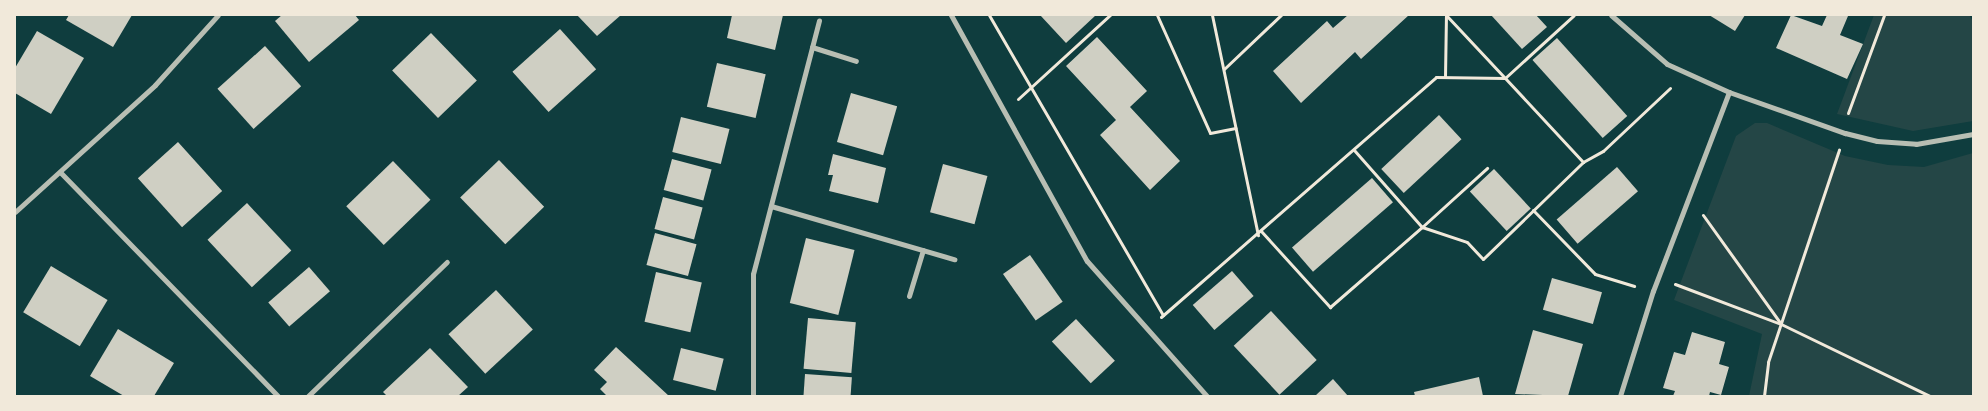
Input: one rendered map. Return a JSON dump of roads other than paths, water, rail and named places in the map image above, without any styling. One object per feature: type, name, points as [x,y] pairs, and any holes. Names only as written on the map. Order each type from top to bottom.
[{"type":"street","points":[[15,212],[61,173],[155,85],[218,15]]},
{"type":"street","points":[[951,15],[1006,110],[1082,253],[1146,330],[1207,396]]},
{"type":"street","points":[[1611,15],[1667,64],[1728,92],[1843,132],[1876,141],[1916,144],[1973,134]]},
{"type":"street","points":[[753,396],[753,274],[819,20]]},
{"type":"street","points":[[812,47],[856,62]]},
{"type":"street","points":[[1620,396],[1653,291],[1728,92]]},
{"type":"street","points":[[61,173],[278,396]]},
{"type":"street","points":[[771,206],[954,258]]},
{"type":"street","points":[[909,296],[923,250]]},
{"type":"street","points":[[308,396],[447,262]]}]
